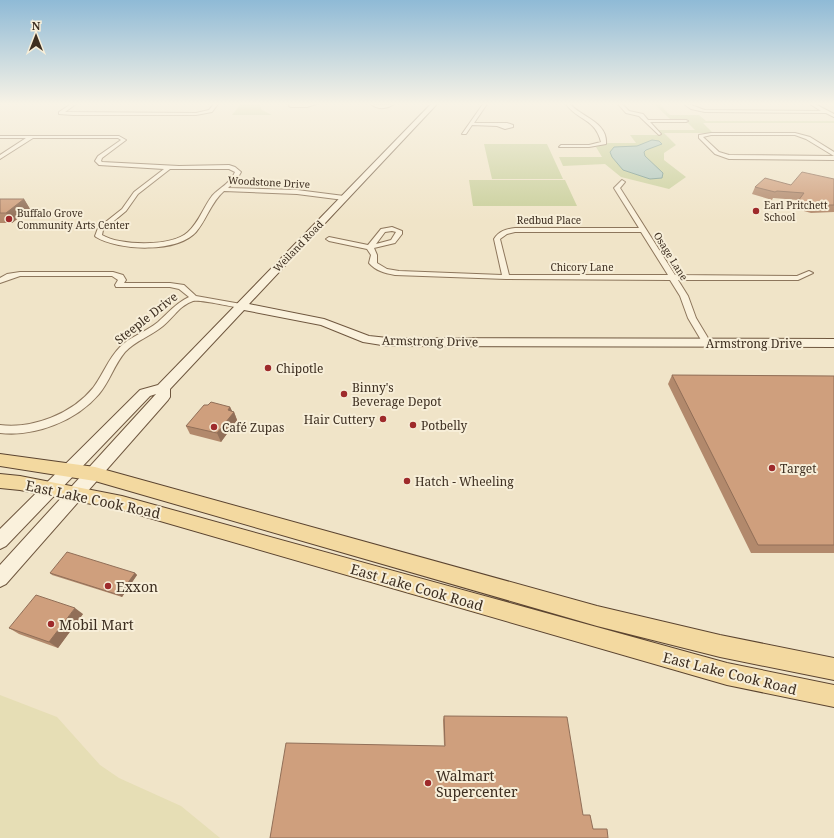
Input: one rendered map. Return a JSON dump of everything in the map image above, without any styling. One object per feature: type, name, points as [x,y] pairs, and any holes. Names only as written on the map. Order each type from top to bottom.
[{"type":"main road","name":"Weiland Road","points":[[0,541],[145,393],[163,388],[397,143]]},
{"type":"main road","name":"Armstrong Drive","points":[[241,306],[324,322],[367,339],[388,342],[834,343]]},
{"type":"main road","name":"Weiland Road","points":[[0,578],[163,397],[163,388]]},
{"type":"main road","name":"East Lake Cook Road","points":[[0,460],[72,469],[95,474],[597,616],[720,646],[834,669]]},
{"type":"main road","name":"East Lake Cook Road","points":[[0,481],[52,489],[122,503],[727,674],[834,696]]},
{"type":"street","points":[[0,157],[22,143]]},
{"type":"street","name":"Woodstone Drive","points":[[120,143],[100,157],[98,161],[101,164],[168,168],[228,167],[236,170],[238,175],[222,189]]},
{"type":"street","points":[[560,146],[589,146],[603,143]]},
{"type":"street","points":[[707,143],[722,157],[834,158]]},
{"type":"street","points":[[816,143],[834,154]]},
{"type":"street","points":[[168,168],[136,193],[124,210],[100,229],[98,234],[99,238],[113,241],[154,244],[166,244],[183,239],[193,231],[212,200],[222,189]]},
{"type":"street","name":"Osage Lane","points":[[622,182],[617,188],[684,296],[692,318],[707,343]]},
{"type":"street","name":"Woodstone Drive","points":[[222,189],[297,192],[344,198]]},
{"type":"street","name":"Redbud Place","points":[[506,277],[497,239],[500,234],[507,231],[642,230]]},
{"type":"street","name":"Chicory Lane","points":[[329,239],[370,247],[374,255],[373,263],[382,270],[389,272],[506,277],[798,278],[809,273]]},
{"type":"street","name":"Armstrong Drive","points":[[0,281],[10,276],[30,274],[113,274],[120,277],[122,280],[119,285],[170,285],[181,287],[194,298],[241,306]]},
{"type":"street","name":"Steeple Drive","points":[[0,429],[8,431],[25,430],[50,422],[71,412],[95,392],[105,378],[112,363],[123,349],[138,337],[157,327],[181,304],[194,298]]},
{"type":"shaded area","points":[[0,695],[57,717],[100,765],[119,778],[181,806],[220,838],[0,838]]},
{"type":"green space","points":[[607,143],[674,143],[676,145],[664,153],[664,160],[686,177],[669,189],[621,177],[605,164],[563,166],[559,157],[602,157],[596,147]]},
{"type":"green space","points":[[484,144],[547,144],[563,179],[492,179]]},
{"type":"green space","points":[[469,180],[565,180],[577,206],[473,206]]},
{"type":"water","points":[[644,143],[662,144],[644,152],[645,156],[663,173],[662,178],[650,179],[623,170],[612,157],[610,152],[614,147],[637,146]]},
{"type":"building","points":[[802,172],[834,179],[834,205],[815,205],[798,201],[804,193],[775,192],[755,187],[765,178],[791,185]]},
{"type":"building","points":[[0,199],[24,199],[6,213],[0,213]]},
{"type":"building","name":"Target","points":[[672,375],[834,376],[834,545],[758,545]]},
{"type":"building","points":[[211,402],[230,407],[228,410],[234,412],[217,433],[186,426],[204,405],[208,405]]},
{"type":"building","name":"Exxon","points":[[67,552],[135,573],[119,595],[50,573]]},
{"type":"building","name":"Mobil Mart","points":[[36,595],[75,608],[49,642],[9,628]]},
{"type":"building","name":"Walmart Supercenter","points":[[444,716],[567,717],[583,815],[590,815],[593,829],[607,829],[608,838],[270,838],[286,743],[445,746]]},
{"type":"place","name":"Earl Pritchett School","points":[[756,211]]},
{"type":"place","name":"Buffalo Grove Community Arts Center","points":[[9,219]]},
{"type":"place","name":"Chipotle","points":[[268,368]]},
{"type":"place","name":"Binny's Beverage Depot","points":[[344,394]]},
{"type":"place","name":"Hair Cuttery","points":[[383,419]]},
{"type":"place","name":"Potbelly","points":[[413,425]]},
{"type":"place","name":"Café Zupas","points":[[214,427]]},
{"type":"place","name":"Target","points":[[772,468]]},
{"type":"place","name":"Hatch - Wheeling","points":[[407,481]]},
{"type":"place","name":"Exxon","points":[[108,586]]},
{"type":"place","name":"Mobil Mart","points":[[51,624]]},
{"type":"place","name":"Walmart Supercenter","points":[[428,783]]}]
